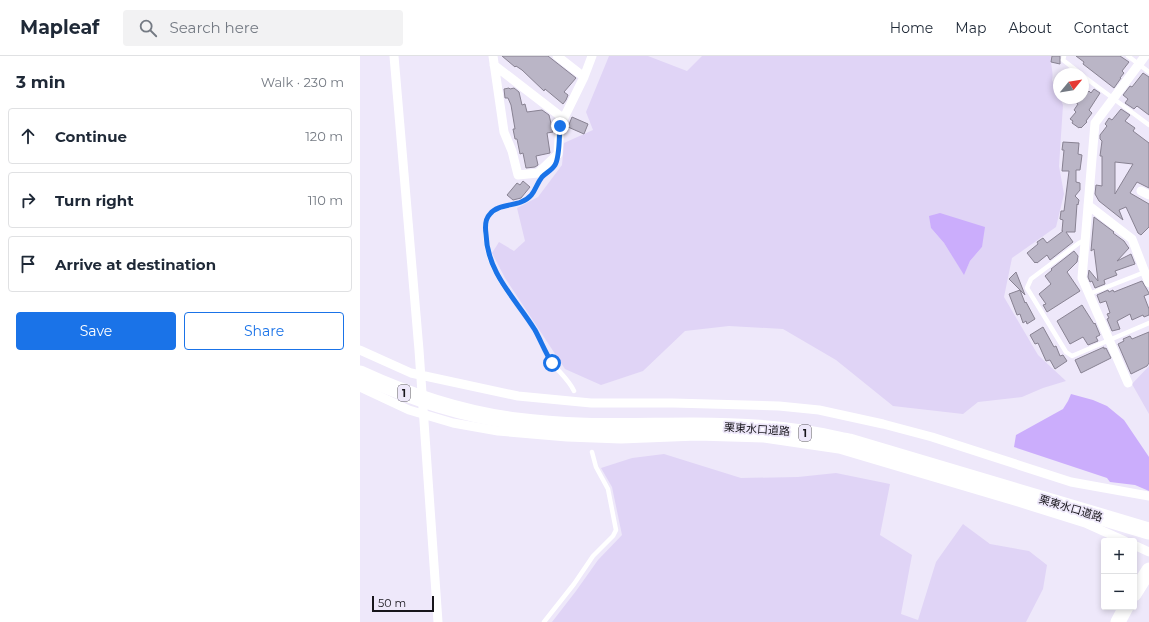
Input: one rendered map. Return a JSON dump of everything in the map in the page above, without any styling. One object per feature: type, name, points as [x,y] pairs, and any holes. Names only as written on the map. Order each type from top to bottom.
[{"type":"highway","name":"栗東水口道路","points":[[360,374],[406,394],[449,408],[483,416],[510,420],[581,427],[694,426],[755,428],[801,432],[849,442],[893,454],[1149,532]]},
{"type":"main road","points":[[1137,589],[1149,570]]},
{"type":"main road","points":[[1118,622],[1124,610]]},
{"type":"street","points":[[394,56],[421,375],[438,622]]},
{"type":"street","points":[[557,56],[584,77]]},
{"type":"street","points":[[493,60],[504,132],[512,151],[518,175],[538,173],[558,154],[560,126],[584,77],[592,56]]},
{"type":"street","points":[[1128,383],[1082,278],[1095,123],[1145,56]]},
{"type":"street","points":[[493,60],[564,119]]},
{"type":"street","points":[[1088,205],[1132,239],[1149,283]]},
{"type":"street","points":[[360,350],[411,373],[518,396],[591,403],[673,403],[779,406],[818,410],[883,424],[932,437],[1071,482],[1149,496]]},
{"type":"street","points":[[360,387],[409,410],[453,423],[498,431],[566,437],[621,439],[697,436],[764,438],[839,449],[1085,523],[1118,538]]},
{"type":"street","points":[[1137,546],[1149,552]]},
{"type":"lane","points":[[1064,56],[1063,60],[1073,68]]},
{"type":"lane","points":[[1128,56],[1149,72]]},
{"type":"lane","points":[[1089,80],[1149,125]]},
{"type":"lane","points":[[558,154],[556,165],[541,178],[535,191],[528,198],[521,202],[500,207],[490,214],[485,225],[486,239],[492,265],[503,284],[535,330],[544,351],[552,363],[570,382],[574,391]]},
{"type":"lane","points":[[1085,240],[1031,279],[1027,288],[1066,352],[1072,356],[1149,323]]},
{"type":"lane","points":[[1089,294],[1145,272]]},
{"type":"lane","points":[[544,622],[574,584],[593,556],[613,536],[616,530],[608,489],[596,467],[592,452]]},
{"type":"shaded area","points":[[609,56],[648,56],[687,71],[702,56],[1051,56],[1053,74],[1053,104],[1063,105],[1059,166],[1064,194],[1056,227],[1012,258],[1004,297],[1038,355],[1066,381],[1043,388],[1022,397],[978,402],[963,414],[893,406],[836,360],[783,329],[729,326],[685,331],[643,371],[601,385],[565,369],[505,278],[492,253],[499,242],[514,251],[525,241],[517,208],[538,197],[562,165],[564,143],[593,130],[586,112]],"holes":[[[931,228],[982,247],[970,261],[964,274],[944,243]]]},
{"type":"shaded area","points":[[940,213],[985,227],[982,247],[970,261],[964,275],[944,243],[931,228],[929,216]]},
{"type":"shaded area","points":[[1149,366],[1149,414],[1132,384]]},
{"type":"shaded area","points":[[1071,394],[1093,400],[1107,406],[1124,420],[1149,457],[1149,491],[1135,485],[1110,482],[1107,478],[1014,447],[1016,435],[1063,409]]},
{"type":"shaded area","points":[[664,454],[741,478],[798,477],[836,473],[890,484],[880,535],[912,555],[901,614],[918,620],[936,562],[963,524],[990,544],[1029,551],[1047,565],[1043,589],[1026,622],[552,622],[598,560],[622,535],[612,487],[601,468],[632,458]]},
{"type":"building","points":[[502,56],[548,56],[576,78],[564,92],[568,95],[566,100],[563,104],[545,89],[544,91],[522,70],[516,66],[515,67]]},
{"type":"building","points":[[1052,56],[1060,56],[1060,64],[1051,62]]},
{"type":"building","points":[[1076,56],[1120,56],[1129,62],[1122,71],[1124,73],[1114,88],[1083,64],[1084,62]]},
{"type":"building","points":[[1143,73],[1149,77],[1149,115],[1137,106],[1134,109],[1125,103],[1128,99],[1123,95],[1130,86],[1132,87]]},
{"type":"building","points":[[514,88],[519,92],[522,105],[525,104],[527,112],[542,110],[549,115],[553,132],[547,133],[550,153],[536,156],[538,165],[535,167],[526,168],[523,153],[520,154],[517,139],[515,139],[511,105],[508,98],[505,98],[504,89]]},
{"type":"building","points":[[1094,89],[1100,93],[1089,110],[1092,113],[1086,121],[1087,122],[1081,128],[1072,123],[1073,121],[1070,119],[1076,112],[1074,110],[1078,104],[1089,104],[1089,91],[1091,93]]},
{"type":"building","points":[[1121,109],[1130,115],[1125,121],[1135,128],[1133,131],[1149,143],[1149,188],[1137,182],[1130,193],[1149,204],[1149,227],[1141,235],[1138,233],[1126,207],[1119,210],[1123,220],[1099,201],[1095,194],[1096,185],[1102,186],[1102,156],[1100,156],[1102,141],[1100,139],[1100,135],[1107,126],[1105,124],[1109,118],[1112,120]],"holes":[[[1115,162],[1133,164],[1115,194]]]},
{"type":"building","points":[[572,117],[588,124],[584,134],[568,127]]},
{"type":"building","points":[[1063,142],[1079,143],[1078,154],[1082,155],[1080,170],[1076,170],[1076,182],[1080,183],[1080,190],[1075,196],[1079,200],[1078,205],[1077,204],[1075,232],[1066,232],[1073,242],[1050,260],[1047,255],[1035,263],[1027,253],[1043,238],[1047,243],[1063,231],[1063,220],[1060,219],[1061,211],[1064,211],[1069,171],[1062,171],[1064,150],[1062,150]]},
{"type":"building","points":[[523,181],[530,187],[521,198],[513,200],[507,195],[517,183],[520,185]]},
{"type":"building","points":[[1094,217],[1114,232],[1113,233],[1124,241],[1129,248],[1117,261],[1131,254],[1135,264],[1115,271],[1117,275],[1104,280],[1105,284],[1095,288],[1092,281],[1090,282],[1088,277],[1089,270],[1098,281],[1094,249],[1091,251]]},
{"type":"building","points":[[1074,251],[1078,256],[1077,262],[1067,272],[1080,291],[1047,312],[1043,305],[1046,304],[1039,294],[1051,284],[1045,276],[1052,270],[1051,269]]},
{"type":"building","points":[[1016,272],[1025,295],[1009,279]]},
{"type":"building","points":[[1142,281],[1149,293],[1144,296],[1149,309],[1149,315],[1144,317],[1143,315],[1132,320],[1130,314],[1117,321],[1120,329],[1112,331],[1107,319],[1109,318],[1107,314],[1110,313],[1106,301],[1100,303],[1097,295],[1108,290],[1109,292],[1113,290],[1114,292]]},
{"type":"building","points":[[1020,290],[1025,303],[1026,302],[1035,319],[1027,324],[1026,321],[1023,323],[1020,314],[1017,315],[1009,294]]},
{"type":"building","points":[[1082,305],[1094,324],[1095,323],[1100,335],[1096,337],[1098,341],[1088,345],[1083,337],[1070,344],[1057,321]]},
{"type":"building","points":[[1043,327],[1054,347],[1056,346],[1060,356],[1063,355],[1067,361],[1055,369],[1050,360],[1046,361],[1038,343],[1035,344],[1030,335]]},
{"type":"building","points":[[1149,332],[1149,363],[1147,366],[1131,374],[1118,344],[1124,341],[1123,339],[1130,336],[1132,339]]},
{"type":"building","points":[[1104,347],[1111,358],[1081,373],[1075,360]]},
{"type":"route","points":[[552,363],[544,351],[541,340],[535,330],[503,284],[492,265],[486,239],[485,225],[490,214],[500,207],[521,202],[528,198],[535,191],[541,178],[556,165],[560,126]]}]
